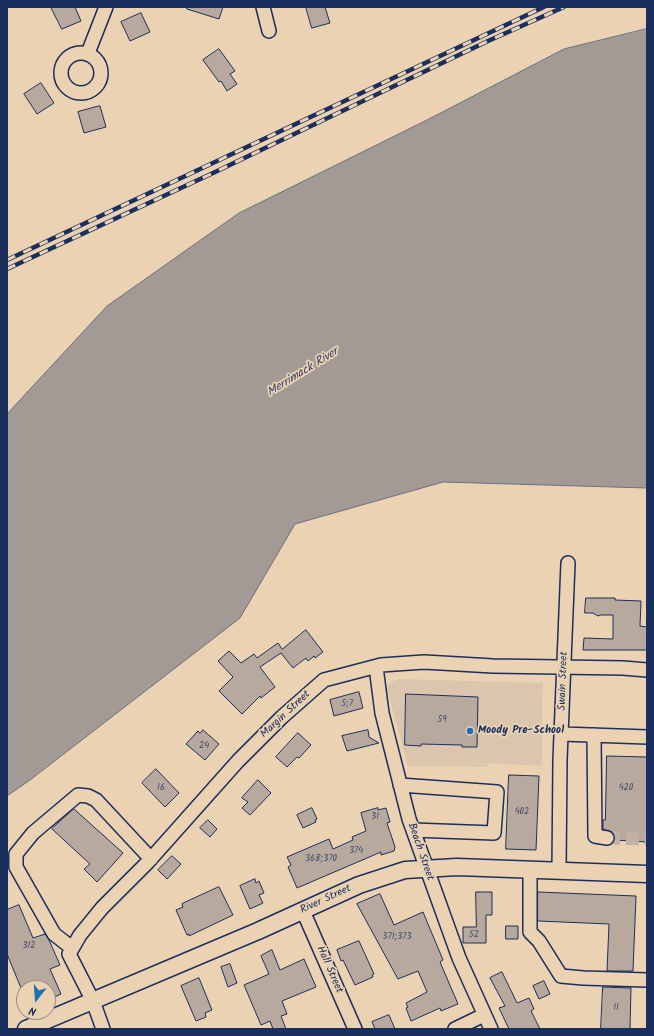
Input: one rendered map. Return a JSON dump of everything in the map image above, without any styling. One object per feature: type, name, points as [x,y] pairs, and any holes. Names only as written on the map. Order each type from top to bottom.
[{"type":"main road","name":"River Street","points":[[26,1029],[258,931],[359,885],[405,870],[457,867],[647,874]]},
{"type":"street","points":[[88,53],[106,7]]},
{"type":"street","points":[[263,7],[269,31]]},
{"type":"street","name":"Swain Street","points":[[559,871],[560,760],[568,563]]},
{"type":"street","name":"Margin Street","points":[[72,948],[80,935],[102,908],[151,859],[238,761],[282,717],[324,680],[376,666],[424,662],[493,666],[647,670]]},
{"type":"street","name":"Beach Street","points":[[376,666],[382,713],[413,830],[459,958],[491,1029]]},
{"type":"street","points":[[562,734],[647,738]]},
{"type":"street","points":[[594,735],[595,836],[607,838]]},
{"type":"street","points":[[400,785],[497,792],[494,833],[413,830]]},
{"type":"street","points":[[103,1029],[93,1001],[69,954],[72,948],[54,934],[16,867],[16,854],[33,833],[78,795],[88,796],[96,800],[151,859]]},
{"type":"street","points":[[530,870],[530,932],[539,941],[561,976],[647,980]]},
{"type":"street","name":"Hall Street","points":[[303,911],[355,1029]]},
{"type":"street","points":[[455,1029],[484,1015]]},
{"type":"shaded area","name":"Moody Pre-School","points":[[399,679],[543,683],[542,766],[488,763],[487,767],[408,766],[387,689],[391,682]]},
{"type":"water","name":"Merrimack River","points":[[647,29],[647,488],[443,482],[295,524],[240,618],[30,780],[7,796],[7,414],[107,306],[239,213],[427,120],[564,49]]},
{"type":"building","points":[[51,7],[75,7],[81,21],[62,29]]},
{"type":"building","points":[[187,7],[223,7],[219,19],[187,9]]},
{"type":"building","points":[[306,7],[325,7],[330,23],[312,28]]},
{"type":"building","points":[[141,13],[150,32],[130,41],[121,22]]},
{"type":"building","points":[[219,49],[235,71],[230,74],[237,84],[227,91],[221,81],[219,82],[203,60]]},
{"type":"building","points":[[41,83],[54,103],[37,114],[24,94]]},
{"type":"building","points":[[100,106],[106,127],[84,133],[78,112]]},
{"type":"building","points":[[586,598],[615,598],[615,600],[641,601],[640,626],[647,627],[647,650],[583,650],[584,638],[613,639],[613,615],[598,616],[593,613],[585,613]]},
{"type":"building","points":[[306,630],[323,652],[315,658],[314,656],[308,661],[306,658],[293,668],[281,653],[260,667],[275,687],[261,698],[260,696],[242,714],[219,691],[233,677],[218,661],[229,651],[241,663],[254,654],[257,658],[278,643],[282,649]]},
{"type":"building","points":[[359,692],[363,708],[334,716],[330,700]]},
{"type":"building","points":[[406,694],[478,697],[477,747],[462,747],[462,745],[405,745]]},
{"type":"building","points":[[203,730],[219,744],[205,760],[186,744],[198,731],[200,733]]},
{"type":"building","points":[[368,730],[369,737],[379,743],[347,751],[342,736]]},
{"type":"building","points":[[298,733],[311,745],[299,758],[297,757],[287,767],[276,757]]},
{"type":"building","points":[[607,756],[647,757],[647,842],[614,840],[615,836],[612,832],[603,829],[603,820],[605,820]]},
{"type":"building","points":[[156,769],[179,793],[165,807],[142,783]]},
{"type":"building","points":[[509,775],[539,776],[536,850],[506,849]]},
{"type":"building","points":[[258,780],[271,793],[250,815],[242,808],[248,802],[242,798]]},
{"type":"building","points":[[312,808],[317,819],[315,820],[316,822],[303,828],[297,815]]},
{"type":"building","points":[[378,808],[378,810],[386,808],[390,822],[387,823],[395,847],[394,851],[381,855],[381,852],[297,888],[288,867],[291,865],[287,857],[329,839],[333,849],[353,840],[352,837],[366,831],[361,813]]},
{"type":"building","points":[[74,809],[123,853],[97,882],[84,869],[90,864],[52,829]]},
{"type":"building","points":[[208,820],[217,829],[210,837],[200,828]]},
{"type":"building","points":[[172,856],[181,864],[167,879],[158,870]]},
{"type":"building","points":[[255,879],[256,883],[259,881],[264,893],[259,895],[263,903],[250,909],[240,886]]},
{"type":"building","points":[[219,887],[233,915],[189,936],[189,934],[187,935],[176,910],[183,907],[182,904]]},
{"type":"building","points":[[476,892],[492,892],[492,915],[486,915],[486,943],[463,943],[463,927],[476,927]]},
{"type":"building","points":[[538,892],[636,896],[633,971],[607,971],[609,924],[538,921]]},
{"type":"building","points":[[380,894],[394,925],[423,912],[443,960],[440,962],[458,1004],[441,1011],[440,1008],[411,1021],[406,1008],[408,1007],[406,1003],[427,992],[418,971],[398,979],[357,904]]},
{"type":"building","points":[[19,905],[33,938],[45,934],[60,965],[50,969],[55,980],[18,980],[7,954],[7,910]]},
{"type":"building","points":[[506,926],[518,926],[518,939],[506,939]]},
{"type":"building","points":[[359,941],[374,974],[372,975],[373,977],[355,985],[343,960],[341,961],[337,950]]},
{"type":"building","points":[[272,950],[280,970],[304,959],[316,987],[282,1001],[287,1014],[281,1016],[286,1029],[273,1029],[270,1021],[261,1025],[244,985],[269,974],[261,956]]},
{"type":"building","points":[[230,964],[237,983],[228,987],[221,967]]},
{"type":"building","points":[[502,972],[517,1003],[529,998],[534,1009],[531,1011],[540,1029],[509,1029],[499,1008],[505,1006],[490,978]]},
{"type":"building","points":[[199,978],[212,1010],[205,1013],[206,1017],[196,1021],[181,986]]},
{"type":"building","points":[[544,981],[550,994],[539,999],[533,986]]},
{"type":"building","points":[[56,983],[61,994],[56,996]]},
{"type":"building","points":[[603,987],[631,988],[630,1029],[601,1029]]},
{"type":"building","points":[[389,1015],[395,1029],[375,1029],[372,1022]]},
{"type":"tunnel","points":[[607,838],[647,839]]},
{"type":"railway","points":[[7,260],[544,7]]},
{"type":"railway","points":[[7,269],[211,174],[488,41],[564,7]]},
{"type":"place","name":"Moody Pre-School","points":[[470,731]]}]
